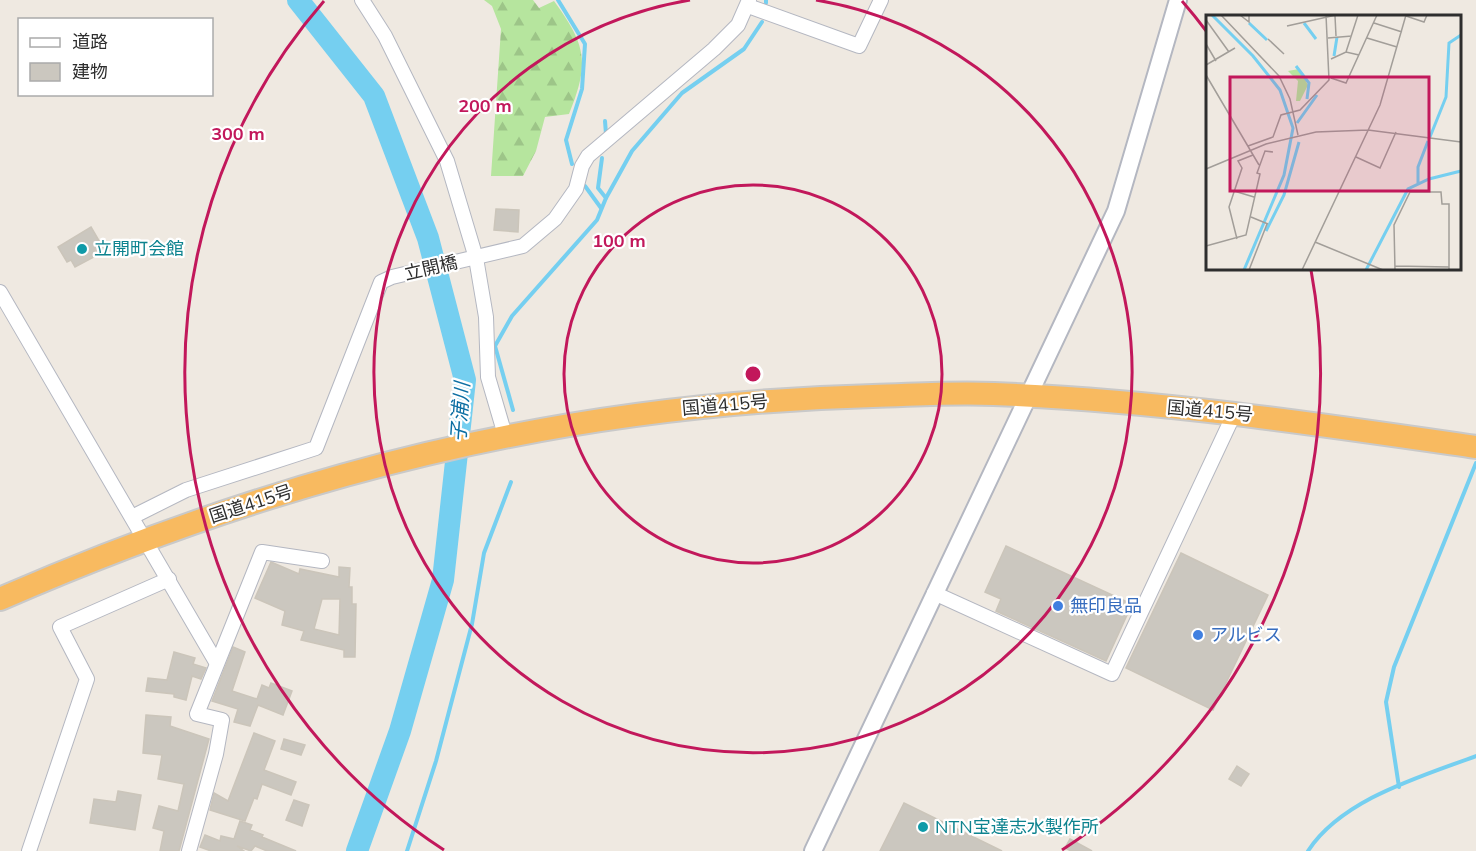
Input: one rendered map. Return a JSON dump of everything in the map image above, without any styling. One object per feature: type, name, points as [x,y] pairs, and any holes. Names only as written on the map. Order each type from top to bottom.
[{"type":"highway","name":"国道415号","points":[[0,599],[145,539],[264,498],[393,460],[498,437],[642,413],[810,398],[991,393],[1235,412],[1471,446]]},
{"type":"street","points":[[362,0],[385,36],[447,161],[486,317],[488,377],[498,437]]},
{"type":"street","points":[[748,3],[859,46],[881,0]]},
{"type":"street","points":[[813,851],[1116,211],[1178,0]]},
{"type":"street","name":"立開橋","points":[[132,517],[186,490],[316,448],[381,282],[392,277],[523,246],[555,219],[576,189],[582,166],[588,156],[714,49],[738,26],[748,3]]},
{"type":"street","points":[[0,292],[216,662]]},
{"type":"street","points":[[934,593],[1112,674],[1235,412]]},
{"type":"street","points":[[189,851],[216,754],[222,720],[197,714],[262,552],[322,561]]},
{"type":"street","points":[[33,850],[87,679],[60,627],[169,579]]},
{"type":"green space","points":[[484,0],[533,0],[539,8],[554,1],[573,30],[581,54],[580,81],[569,114],[545,117],[536,151],[523,176],[491,176],[501,29],[492,6]]},
{"type":"building","points":[[496,209],[519,210],[518,232],[494,230]]},
{"type":"building","name":"立開町会館","points":[[91,227],[105,251],[75,267],[71,260],[67,262],[58,247]]},
{"type":"building","points":[[1006,546],[1132,604],[1106,661],[996,611],[1001,599],[985,592]]},
{"type":"building","points":[[1181,553],[1268,595],[1213,710],[1126,668]]},
{"type":"building","points":[[271,562],[299,574],[300,569],[339,577],[339,567],[350,568],[349,587],[352,587],[352,604],[356,604],[355,657],[344,657],[344,650],[301,640],[304,631],[282,625],[285,611],[255,598]],"holes":[[[322,599],[340,599],[339,635],[314,629]]]},
{"type":"building","points":[[233,647],[245,652],[232,691],[257,699],[262,685],[269,688],[271,683],[292,691],[283,715],[258,705],[250,726],[234,722],[238,709],[212,701]]},
{"type":"building","points":[[174,652],[195,658],[193,664],[206,668],[201,679],[192,676],[186,700],[174,697],[174,694],[146,691],[148,678],[167,680]]},
{"type":"building","points":[[146,715],[171,717],[170,726],[209,739],[179,851],[160,851],[164,831],[153,828],[159,806],[178,811],[184,784],[158,779],[162,755],[143,753]]},
{"type":"building","points":[[254,733],[275,741],[264,770],[296,782],[291,795],[262,784],[245,821],[210,810],[214,793],[228,801]]},
{"type":"building","points":[[284,739],[305,745],[301,755],[281,749]]},
{"type":"building","points":[[1237,766],[1249,774],[1241,786],[1229,779]]},
{"type":"building","points":[[118,791],[141,795],[135,830],[90,823],[94,799],[116,802]]},
{"type":"building","points":[[294,800],[309,805],[302,826],[286,820]]},
{"type":"building","name":"NTN宝達志水製作所","points":[[904,803],[1002,851],[880,851]]},
{"type":"building","points":[[240,821],[252,825],[250,830],[263,835],[262,837],[296,851],[267,851],[255,846],[251,851],[237,846],[244,851],[211,851],[200,847],[205,835],[220,841],[221,836],[234,839]]},
{"type":"building","points":[[1070,839],[1092,851],[1071,851],[1065,848]]},
{"type":"waterway","name":"子浦川","points":[[298,0],[374,96],[428,238],[465,380],[443,580],[400,731],[357,851]]},
{"type":"waterway","points":[[558,0],[585,44],[582,89],[566,140],[572,164]]},
{"type":"waterway","points":[[513,410],[495,346],[512,316],[597,220],[606,198],[632,151],[682,93],[744,49],[762,22]]},
{"type":"waterway","points":[[605,121],[606,134]]},
{"type":"waterway","points":[[602,158],[598,188],[606,198]]},
{"type":"waterway","points":[[585,186],[601,208]]},
{"type":"waterway","points":[[1399,787],[1386,702],[1394,667],[1476,463]]},
{"type":"waterway","points":[[407,851],[436,761],[472,624],[484,553],[511,482]]},
{"type":"waterway","points":[[1308,851],[1341,817],[1361,804],[1407,782],[1476,756]]},
{"type":"place","name":"立開町会館","points":[[82,249]]},
{"type":"place","name":"無印良品","points":[[1058,606]]},
{"type":"place","name":"アルビス","points":[[1198,635]]},
{"type":"place","name":"NTN宝達志水製作所","points":[[923,827]]}]
